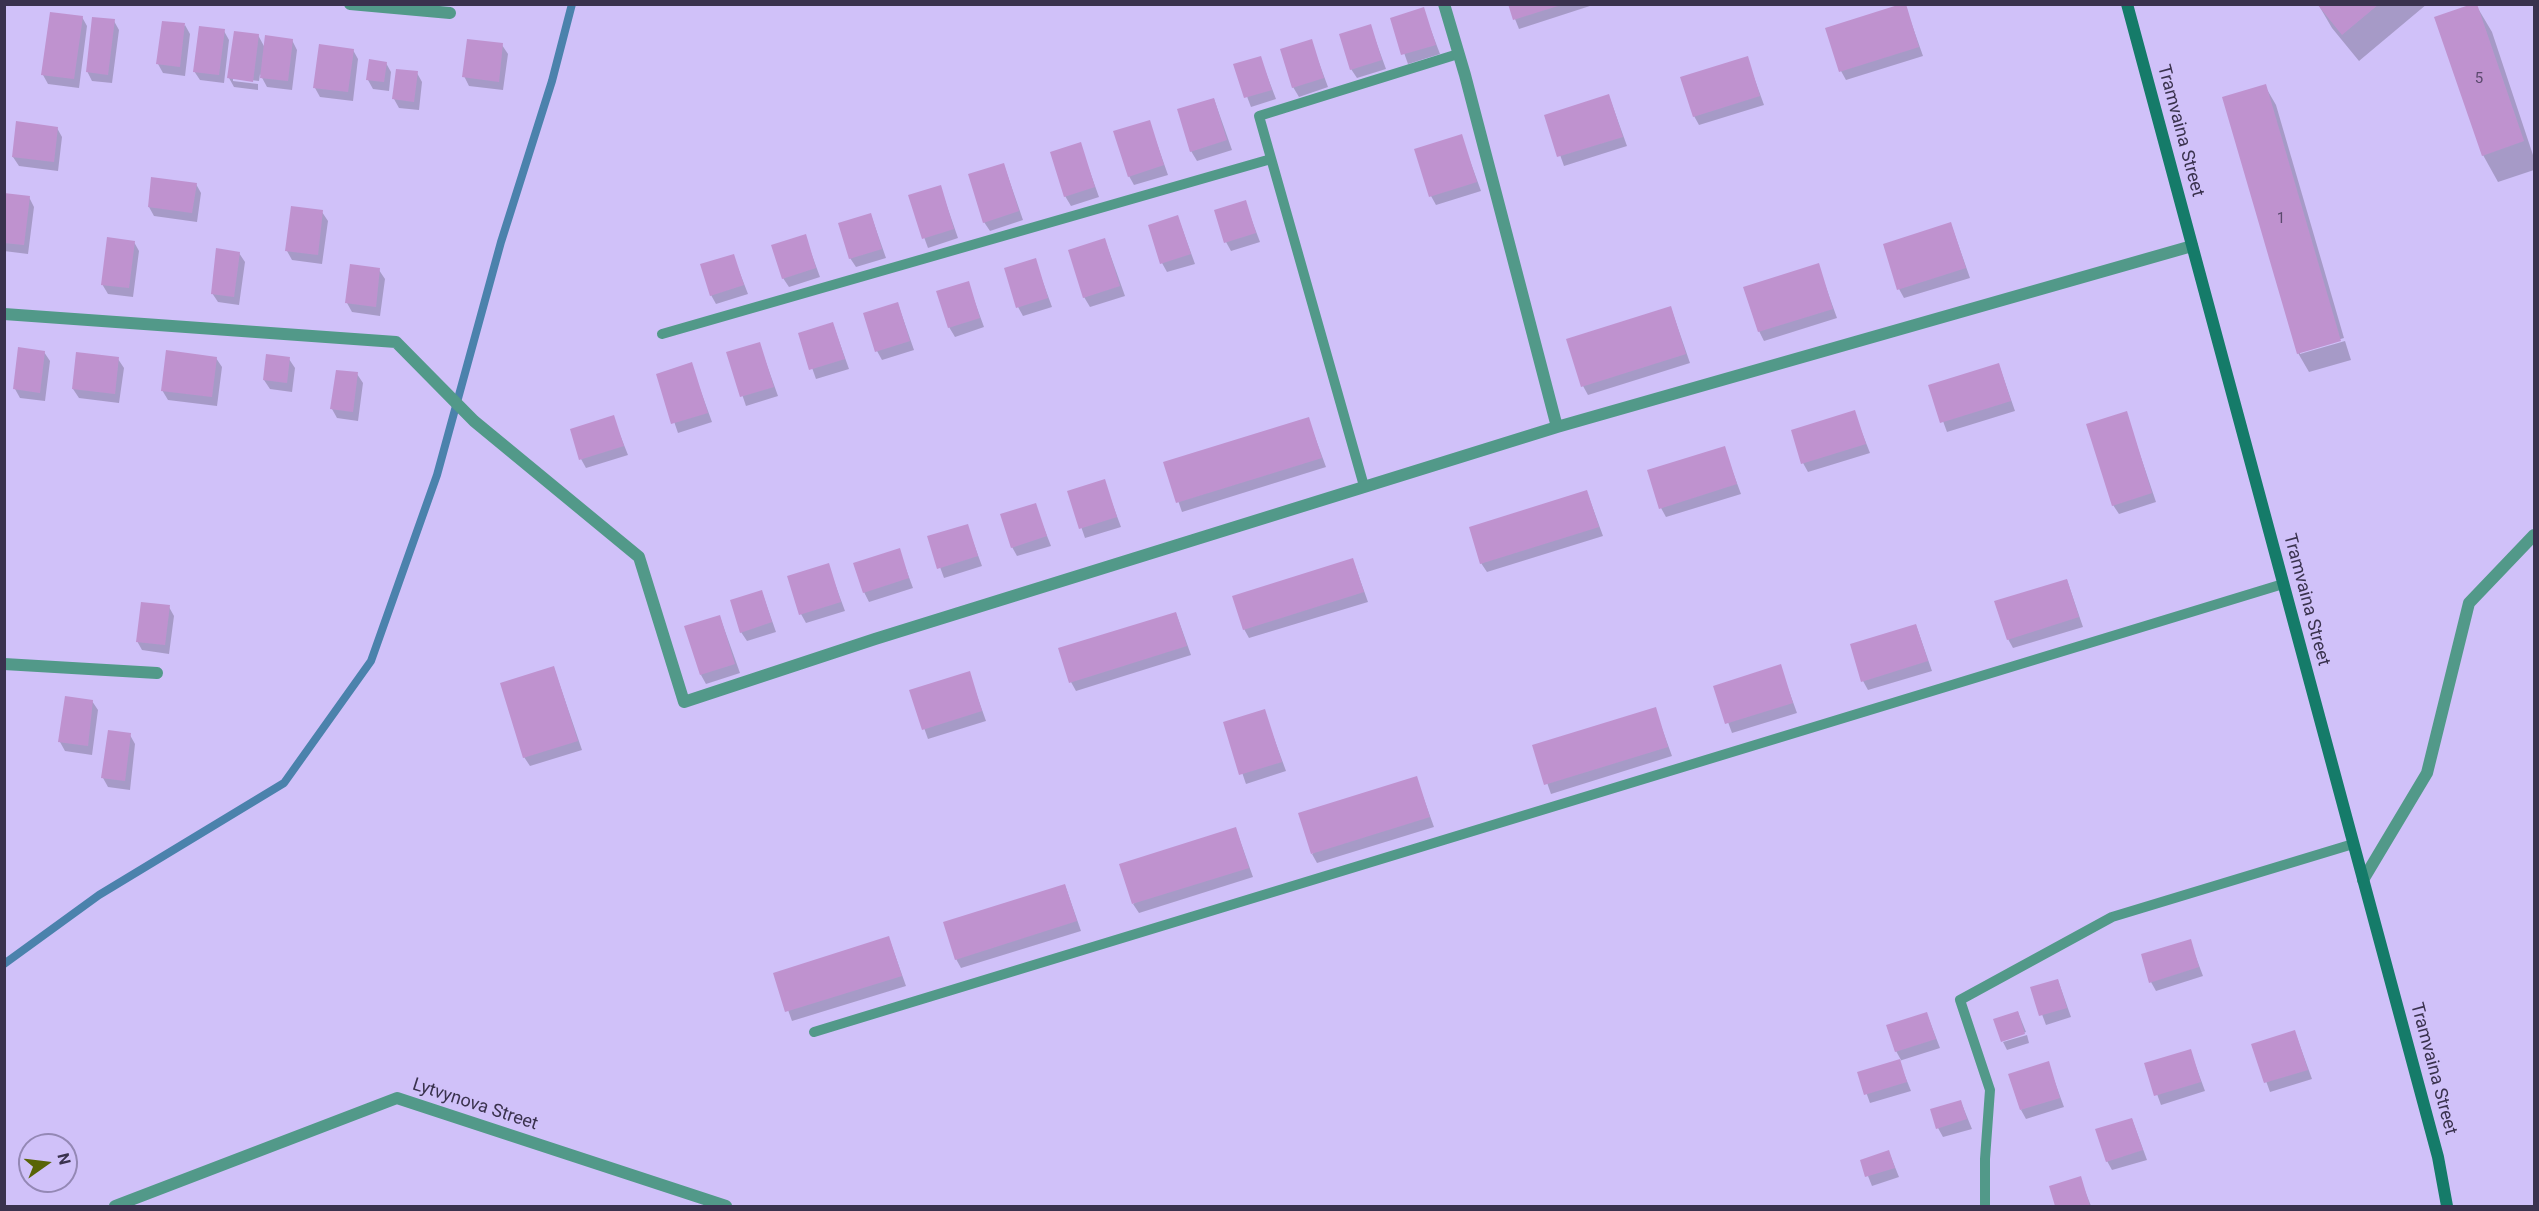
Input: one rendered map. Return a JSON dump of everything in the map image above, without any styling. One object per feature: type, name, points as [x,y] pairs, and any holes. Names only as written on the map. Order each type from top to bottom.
[{"type":"street","points":[[350,4],[450,14]]},
{"type":"street","points":[[1444,4],[1557,427]]},
{"type":"street","name":"Tramvaina Street","points":[[2127,4],[2439,1158],[2447,1206]]},
{"type":"street","points":[[4,314],[396,342],[474,421],[639,557],[684,702],[1557,427],[2192,246]]},
{"type":"street","points":[[2363,880],[2427,773],[2469,603],[2535,535]]},
{"type":"street","points":[[4,664],[157,673]]},
{"type":"street","name":"Lytvynova Street","points":[[115,1206],[397,1098],[726,1206]]},
{"type":"lane","points":[[1364,486],[1258,116],[1458,54]]},
{"type":"lane","points":[[662,334],[1270,159]]},
{"type":"lane","points":[[814,1032],[2283,584]]},
{"type":"lane","points":[[1985,1206],[1984,1159],[1990,1090],[1960,1000],[2112,917],[2354,844]]},
{"type":"building","points":[[1508,4],[1561,4],[1561,5],[1513,20]]},
{"type":"building","points":[[1906,4],[1919,47],[1839,72],[1825,28]]},
{"type":"building","points":[[2317,4],[2379,4],[2342,35]]},
{"type":"building","points":[[2477,4],[2524,141],[2482,156],[2434,17]]},
{"type":"building","points":[[1424,7],[1436,45],[1401,55],[1390,18]]},
{"type":"building","points":[[50,12],[83,16],[74,79],[41,75]]},
{"type":"building","points":[[92,17],[115,19],[108,75],[86,72]]},
{"type":"building","points":[[162,21],[185,23],[180,67],[156,64]]},
{"type":"building","points":[[1371,24],[1382,60],[1350,70],[1339,34]]},
{"type":"building","points":[[199,26],[225,29],[219,75],[193,72]]},
{"type":"building","points":[[234,31],[259,34],[253,82],[227,78]]},
{"type":"building","points":[[265,35],[293,39],[288,81],[260,78]]},
{"type":"building","points":[[467,39],[503,43],[499,82],[462,77]]},
{"type":"building","points":[[1312,39],[1324,78],[1292,88],[1280,49]]},
{"type":"building","points":[[319,44],[354,49],[348,92],[313,88]]},
{"type":"building","points":[[1261,56],[1272,90],[1244,98],[1233,64]]},
{"type":"building","points":[[1748,56],[1760,96],[1693,117],[1680,77]]},
{"type":"building","points":[[369,59],[387,62],[384,82],[366,80]]},
{"type":"building","points":[[396,69],[418,71],[414,102],[392,99]]},
{"type":"building","points":[[2266,84],[2341,341],[2297,354],[2222,97]]},
{"type":"building","points":[[1609,94],[1623,137],[1557,157],[1544,115]]},
{"type":"building","points":[[1214,98],[1227,140],[1190,152],[1177,109]]},
{"type":"building","points":[[1150,120],[1164,165],[1128,177],[1113,131]]},
{"type":"building","points":[[16,121],[58,127],[54,162],[12,157]]},
{"type":"building","points":[[1462,134],[1477,182],[1429,197],[1414,149]]},
{"type":"building","points":[[1081,142],[1095,187],[1064,197],[1050,152]]},
{"type":"building","points":[[1004,163],[1019,211],[983,223],[968,174]]},
{"type":"building","points":[[151,177],[197,183],[192,213],[148,207]]},
{"type":"building","points":[[941,185],[954,229],[922,239],[908,195]]},
{"type":"building","points":[[4,193],[30,196],[24,245],[4,243]]},
{"type":"building","points":[[1246,200],[1256,233],[1224,243],[1214,210]]},
{"type":"building","points":[[291,206],[323,210],[318,255],[285,251]]},
{"type":"building","points":[[871,213],[882,249],[849,259],[838,223]]},
{"type":"building","points":[[1178,215],[1191,254],[1160,264],[1148,225]]},
{"type":"building","points":[[1951,222],[1966,268],[1897,290],[1883,244]]},
{"type":"building","points":[[806,234],[816,268],[782,279],[771,245]]},
{"type":"building","points":[[107,237],[135,241],[129,288],[101,285]]},
{"type":"building","points":[[1105,238],[1120,286],[1083,298],[1068,250]]},
{"type":"building","points":[[216,248],[240,252],[234,297],[211,294]]},
{"type":"building","points":[[734,254],[744,285],[710,296],[700,264]]},
{"type":"building","points":[[1036,258],[1048,298],[1016,308],[1004,268]]},
{"type":"building","points":[[1819,263],[1833,309],[1758,332],[1743,287]]},
{"type":"building","points":[[350,264],[380,268],[376,307],[345,303]]},
{"type":"building","points":[[969,281],[980,318],[948,328],[936,291]]},
{"type":"building","points":[[898,302],[910,341],[875,352],[863,313]]},
{"type":"building","points":[[1671,306],[1686,354],[1581,387],[1566,339]]},
{"type":"building","points":[[833,322],[845,359],[809,370],[798,333]]},
{"type":"building","points":[[760,342],[774,387],[740,397],[726,352]]},
{"type":"building","points":[[18,347],[45,351],[40,393],[13,389]]},
{"type":"building","points":[[166,350],[217,357],[212,397],[161,391]]},
{"type":"building","points":[[76,352],[119,357],[115,394],[72,389]]},
{"type":"building","points":[[266,354],[290,357],[287,383],[263,380]]},
{"type":"building","points":[[692,362],[708,413],[671,424],[656,374]]},
{"type":"building","points":[[1999,363],[2011,401],[1940,423],[1928,385]]},
{"type":"building","points":[[336,370],[358,372],[353,412],[330,409]]},
{"type":"building","points":[[1855,410],[1866,444],[1801,464],[1791,430]]},
{"type":"building","points":[[2127,411],[2152,493],[2112,506],[2086,424]]},
{"type":"building","points":[[614,415],[624,446],[579,460],[570,429]]},
{"type":"building","points":[[1309,417],[1322,458],[1176,503],[1163,462]]},
{"type":"building","points":[[1725,446],[1737,484],[1659,509],[1647,470]]},
{"type":"building","points":[[1105,479],[1117,517],[1079,529],[1067,491]]},
{"type":"building","points":[[1587,490],[1599,527],[1480,564],[1469,527]]},
{"type":"building","points":[[1036,503],[1047,536],[1011,548],[1000,514]]},
{"type":"building","points":[[968,524],[978,556],[937,569],[927,536]]},
{"type":"building","points":[[900,548],[909,578],[863,593],[853,563]]},
{"type":"building","points":[[1353,558],[1364,592],[1243,630],[1232,596]]},
{"type":"building","points":[[829,563],[841,602],[799,615],[787,576]]},
{"type":"building","points":[[2067,579],[2079,617],[2007,640],[1994,601]]},
{"type":"building","points":[[762,590],[772,622],[740,633],[730,600]]},
{"type":"building","points":[[141,602],[170,605],[165,645],[136,642]]},
{"type":"building","points":[[1176,612],[1187,646],[1069,683],[1058,648]]},
{"type":"building","points":[[720,615],[735,664],[700,675],[684,626]]},
{"type":"building","points":[[1916,624],[1928,661],[1861,682],[1850,644]]},
{"type":"building","points":[[1781,664],[1793,703],[1725,724],[1713,686]]},
{"type":"building","points":[[554,666],[578,741],[523,758],[500,683]]},
{"type":"building","points":[[970,671],[982,711],[922,730],[909,690]]},
{"type":"building","points":[[65,696],[93,700],[88,746],[58,742]]},
{"type":"building","points":[[1656,707],[1668,747],[1544,785],[1532,745]]},
{"type":"building","points":[[1265,709],[1282,762],[1239,775],[1223,722]]},
{"type":"building","points":[[108,730],[131,733],[125,781],[101,778]]},
{"type":"building","points":[[1417,776],[1430,817],[1311,854],[1298,813]]},
{"type":"building","points":[[1236,827],[1249,868],[1132,904],[1119,864]]},
{"type":"building","points":[[1065,884],[1077,921],[955,960],[943,922]]},
{"type":"building","points":[[889,936],[902,976],[785,1012],[773,973]]},
{"type":"building","points":[[2191,939],[2199,967],[2149,983],[2141,954]]},
{"type":"building","points":[[2058,979],[2067,1008],[2039,1016],[2030,987]]},
{"type":"building","points":[[2018,1011],[2025,1034],[2001,1042],[1993,1019]]},
{"type":"building","points":[[1927,1012],[1936,1039],[1895,1052],[1886,1025]]},
{"type":"building","points":[[2295,1030],[2308,1070],[2264,1083],[2251,1044]]},
{"type":"building","points":[[2191,1049],[2201,1082],[2154,1096],[2144,1063]]},
{"type":"building","points":[[1900,1059],[1907,1082],[1864,1095],[1857,1072]]},
{"type":"building","points":[[2049,1061],[2060,1098],[2020,1110],[2008,1074]]},
{"type":"building","points":[[1961,1100],[1967,1119],[1936,1129],[1930,1109]]},
{"type":"building","points":[[2132,1118],[2143,1150],[2106,1162],[2095,1129]]},
{"type":"building","points":[[1889,1150],[1895,1168],[1865,1177],[1860,1160]]},
{"type":"building","points":[[2081,1176],[2090,1206],[2055,1206],[2049,1186]]},
{"type":"waterway","points":[[4,964],[99,895],[284,783],[371,661],[437,475],[501,242],[552,81],[572,4]]}]
